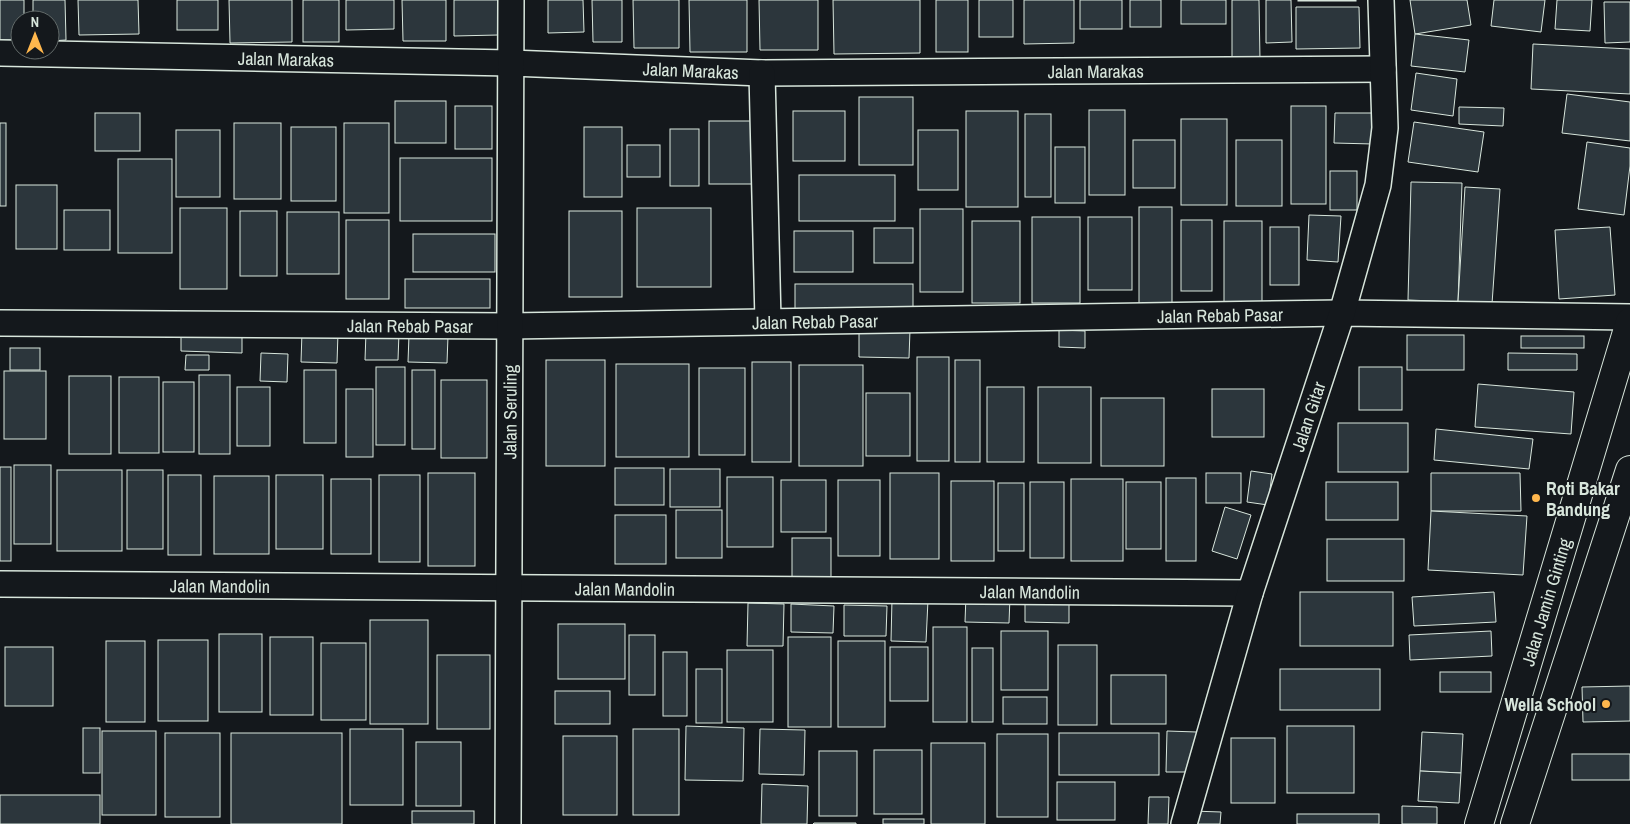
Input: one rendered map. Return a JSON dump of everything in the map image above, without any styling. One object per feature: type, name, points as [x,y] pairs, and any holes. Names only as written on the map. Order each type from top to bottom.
[{"type":"main road","name":"Jalan Jamin Ginting","points":[[1479,824],[1630,322]]},
{"type":"main road","points":[[1516,824],[1630,470]]},
{"type":"street","name":"Jalan Seruling","points":[[508,824],[511,0]]},
{"type":"street","name":"Jalan Gitar","points":[[1184,824],[1250,593],[1342,313],[1378,185],[1384,128],[1381,0]]},
{"type":"street","name":"Jalan Marakas","points":[[0,54],[511,63],[762,73],[1383,69]]},
{"type":"street","points":[[762,73],[768,322]]},
{"type":"street","name":"Jalan Rebab Pasar","points":[[0,323],[510,326],[1342,313],[1630,317]]},
{"type":"street","name":"Jalan Mandolin","points":[[0,584],[1250,593]]},
{"type":"building","points":[[0,0],[24,0],[24,10],[10,10],[10,40],[0,40]]},
{"type":"building","points":[[33,0],[65,0],[66,40],[60,40],[60,10],[33,10]]},
{"type":"building","points":[[78,0],[138,0],[139,34],[79,35]]},
{"type":"building","points":[[177,0],[218,0],[218,30],[177,30]]},
{"type":"building","points":[[229,0],[292,0],[292,42],[230,43]]},
{"type":"building","points":[[303,0],[339,0],[339,42],[303,42]]},
{"type":"building","points":[[346,0],[394,0],[394,29],[346,30]]},
{"type":"building","points":[[402,0],[446,0],[446,41],[403,41]]},
{"type":"building","points":[[454,0],[498,0],[498,35],[454,36]]},
{"type":"building","points":[[548,0],[583,0],[584,32],[548,33]]},
{"type":"building","points":[[592,0],[622,0],[622,42],[593,42]]},
{"type":"building","points":[[633,0],[679,0],[679,48],[634,48]]},
{"type":"building","points":[[689,0],[747,0],[747,52],[690,52]]},
{"type":"building","points":[[759,0],[818,0],[818,50],[760,50]]},
{"type":"building","points":[[833,0],[920,0],[920,53],[834,54]]},
{"type":"building","points":[[936,0],[968,0],[968,52],[936,52]]},
{"type":"building","points":[[979,0],[1013,0],[1013,37],[979,37]]},
{"type":"building","points":[[1024,0],[1074,0],[1074,43],[1024,44]]},
{"type":"building","points":[[1080,0],[1122,0],[1122,29],[1080,29]]},
{"type":"building","points":[[1130,0],[1161,0],[1161,27],[1130,27]]},
{"type":"building","points":[[1181,0],[1226,0],[1226,24],[1181,24]]},
{"type":"building","points":[[1232,0],[1259,0],[1260,61],[1232,62]]},
{"type":"building","points":[[1266,0],[1291,0],[1292,42],[1266,43]]},
{"type":"building","points":[[1356,0],[1356,1],[1298,1]]},
{"type":"building","points":[[1410,0],[1467,0],[1471,25],[1415,34]]},
{"type":"building","points":[[1494,0],[1545,0],[1541,32],[1491,26]]},
{"type":"building","points":[[1557,0],[1592,0],[1590,31],[1555,29]]},
{"type":"building","points":[[1604,2],[1630,2],[1630,42],[1605,43]]},
{"type":"building","points":[[1296,7],[1359,7],[1360,48],[1296,49]]},
{"type":"building","points":[[1415,34],[1469,40],[1465,72],[1411,66]]},
{"type":"building","points":[[1533,44],[1630,49],[1630,94],[1531,89]]},
{"type":"building","points":[[1416,73],[1457,79],[1453,116],[1411,110]]},
{"type":"building","points":[[1567,94],[1630,102],[1630,141],[1562,133]]},
{"type":"building","points":[[859,97],[913,97],[913,165],[859,165]]},
{"type":"building","points":[[395,101],[446,101],[446,143],[395,143]]},
{"type":"building","points":[[455,106],[492,106],[492,149],[455,149]]},
{"type":"building","points":[[1291,106],[1326,106],[1326,204],[1291,204]]},
{"type":"building","points":[[1459,107],[1504,108],[1503,126],[1459,124]]},
{"type":"building","points":[[1089,110],[1125,110],[1125,195],[1089,195]]},
{"type":"building","points":[[793,111],[845,111],[845,161],[793,161]]},
{"type":"building","points":[[966,111],[1018,111],[1018,207],[966,207]]},
{"type":"building","points":[[95,113],[140,113],[140,151],[95,151]]},
{"type":"building","points":[[1335,113],[1374,113],[1373,144],[1334,143]]},
{"type":"building","points":[[1025,114],[1051,114],[1051,197],[1025,197]]},
{"type":"building","points":[[1181,119],[1227,119],[1227,205],[1181,205]]},
{"type":"building","points":[[709,121],[759,121],[759,184],[709,184]]},
{"type":"building","points":[[1414,122],[1484,132],[1478,172],[1408,162]]},
{"type":"building","points":[[0,123],[6,123],[6,206],[0,206]]},
{"type":"building","points":[[234,123],[281,123],[281,199],[234,199]]},
{"type":"building","points":[[344,123],[389,123],[389,213],[344,213]]},
{"type":"building","points":[[291,127],[336,127],[336,201],[291,201]]},
{"type":"building","points":[[584,127],[622,127],[622,197],[584,197]]},
{"type":"building","points":[[670,129],[699,129],[699,186],[670,186]]},
{"type":"building","points":[[176,130],[220,130],[220,197],[176,197]]},
{"type":"building","points":[[918,130],[958,130],[958,190],[918,190]]},
{"type":"building","points":[[1133,140],[1175,140],[1175,188],[1133,188]]},
{"type":"building","points":[[1236,140],[1282,140],[1282,206],[1236,206]]},
{"type":"building","points":[[1587,142],[1630,148],[1630,166],[1624,215],[1578,209]]},
{"type":"building","points":[[627,145],[660,145],[660,177],[627,177]]},
{"type":"building","points":[[1055,147],[1085,147],[1085,203],[1055,203]]},
{"type":"building","points":[[400,158],[492,158],[492,221],[400,221]]},
{"type":"building","points":[[118,159],[172,159],[172,253],[118,253]]},
{"type":"building","points":[[1330,171],[1357,171],[1357,210],[1330,210]]},
{"type":"building","points":[[799,175],[895,175],[895,221],[799,221]]},
{"type":"building","points":[[1411,182],[1462,183],[1458,302],[1408,300]]},
{"type":"building","points":[[16,185],[57,185],[57,249],[16,249]]},
{"type":"building","points":[[1465,187],[1500,189],[1492,304],[1458,302]]},
{"type":"building","points":[[1139,207],[1172,207],[1172,304],[1139,304]]},
{"type":"building","points":[[180,208],[227,208],[227,289],[180,289]]},
{"type":"building","points":[[637,208],[711,208],[711,287],[637,287]]},
{"type":"building","points":[[920,209],[963,209],[963,292],[920,292]]},
{"type":"building","points":[[64,210],[110,210],[110,250],[64,250]]},
{"type":"building","points":[[240,211],[277,211],[277,276],[240,276]]},
{"type":"building","points":[[569,211],[622,211],[622,297],[569,297]]},
{"type":"building","points":[[287,212],[339,212],[339,274],[287,274]]},
{"type":"building","points":[[1309,215],[1341,216],[1338,262],[1307,260]]},
{"type":"building","points":[[1032,217],[1080,217],[1080,303],[1032,303]]},
{"type":"building","points":[[1088,217],[1132,217],[1132,290],[1088,290]]},
{"type":"building","points":[[346,220],[389,220],[389,299],[346,299]]},
{"type":"building","points":[[1181,220],[1212,220],[1212,291],[1181,291]]},
{"type":"building","points":[[972,221],[1020,221],[1020,303],[972,303]]},
{"type":"building","points":[[1224,221],[1262,221],[1262,306],[1224,306]]},
{"type":"building","points":[[1270,227],[1299,227],[1299,285],[1270,285]]},
{"type":"building","points":[[1610,227],[1615,295],[1559,299],[1555,230]]},
{"type":"building","points":[[874,228],[913,228],[913,263],[874,263]]},
{"type":"building","points":[[794,231],[853,231],[853,272],[794,272]]},
{"type":"building","points":[[413,234],[495,234],[495,272],[413,272]]},
{"type":"building","points":[[405,279],[490,279],[490,308],[405,308]]},
{"type":"building","points":[[795,284],[913,284],[913,315],[795,315]]},
{"type":"building","points":[[181,329],[242,330],[242,353],[181,351]]},
{"type":"building","points":[[859,329],[910,330],[909,358],[859,357]]},
{"type":"building","points":[[1059,330],[1085,331],[1085,348],[1059,347]]},
{"type":"building","points":[[302,332],[338,333],[337,363],[301,362]]},
{"type":"building","points":[[366,332],[399,333],[398,360],[365,360]]},
{"type":"building","points":[[409,335],[448,336],[447,363],[408,362]]},
{"type":"building","points":[[1407,335],[1464,335],[1464,370],[1407,370]]},
{"type":"building","points":[[1521,336],[1584,336],[1584,348],[1521,348]]},
{"type":"building","points":[[10,348],[40,348],[40,370],[10,370]]},
{"type":"building","points":[[261,353],[288,354],[287,382],[260,381]]},
{"type":"building","points":[[1508,353],[1577,354],[1577,370],[1508,370]]},
{"type":"building","points":[[186,355],[209,355],[209,370],[185,370]]},
{"type":"building","points":[[917,357],[949,357],[949,461],[917,461]]},
{"type":"building","points":[[546,360],[605,360],[605,466],[546,466]]},
{"type":"building","points":[[955,360],[980,360],[980,462],[955,462]]},
{"type":"building","points":[[752,362],[791,362],[791,462],[752,462]]},
{"type":"building","points":[[616,364],[689,364],[689,457],[616,457]]},
{"type":"building","points":[[799,365],[863,365],[863,466],[799,466]]},
{"type":"building","points":[[376,367],[405,367],[405,445],[376,445]]},
{"type":"building","points":[[1359,367],[1402,367],[1402,410],[1359,410]]},
{"type":"building","points":[[699,368],[745,368],[745,455],[699,455]]},
{"type":"building","points":[[304,370],[336,370],[336,443],[304,443]]},
{"type":"building","points":[[412,370],[435,370],[435,449],[412,449]]},
{"type":"building","points":[[4,371],[46,371],[46,439],[4,439]]},
{"type":"building","points":[[199,375],[230,375],[230,454],[199,454]]},
{"type":"building","points":[[69,376],[111,376],[111,454],[69,454]]},
{"type":"building","points":[[119,377],[159,377],[159,453],[119,453]]},
{"type":"building","points":[[441,380],[487,380],[487,458],[441,458]]},
{"type":"building","points":[[163,382],[194,382],[194,452],[163,452]]},
{"type":"building","points":[[1478,384],[1574,392],[1571,434],[1475,427]]},
{"type":"building","points":[[237,387],[270,387],[270,446],[237,446]]},
{"type":"building","points":[[987,387],[1024,387],[1024,462],[987,462]]},
{"type":"building","points":[[1038,387],[1091,387],[1091,463],[1038,463]]},
{"type":"building","points":[[346,389],[373,389],[373,457],[346,457]]},
{"type":"building","points":[[1212,389],[1264,389],[1264,437],[1212,437]]},
{"type":"building","points":[[866,393],[910,393],[910,456],[866,456]]},
{"type":"building","points":[[1101,398],[1164,398],[1164,466],[1101,466]]},
{"type":"building","points":[[1338,423],[1408,423],[1408,472],[1338,472]]},
{"type":"building","points":[[1436,429],[1533,439],[1529,469],[1434,460]]},
{"type":"building","points":[[14,465],[51,465],[51,544],[14,544]]},
{"type":"building","points":[[0,467],[11,467],[11,561],[0,561]]},
{"type":"building","points":[[615,468],[664,468],[664,505],[615,505]]},
{"type":"building","points":[[670,469],[720,469],[720,507],[670,507]]},
{"type":"building","points":[[57,470],[122,470],[122,551],[57,551]]},
{"type":"building","points":[[127,470],[163,470],[163,549],[127,549]]},
{"type":"building","points":[[1251,471],[1272,474],[1268,505],[1247,502]]},
{"type":"building","points":[[428,473],[475,473],[475,566],[428,566]]},
{"type":"building","points":[[890,473],[939,473],[939,559],[890,559]]},
{"type":"building","points":[[1206,473],[1241,473],[1241,503],[1206,503]]},
{"type":"building","points":[[1431,473],[1520,473],[1521,511],[1431,511]]},
{"type":"building","points":[[168,475],[201,475],[201,555],[168,555]]},
{"type":"building","points":[[276,475],[323,475],[323,549],[276,549]]},
{"type":"building","points":[[379,475],[420,475],[420,562],[379,562]]},
{"type":"building","points":[[214,476],[269,476],[269,554],[214,554]]},
{"type":"building","points":[[727,477],[773,477],[773,547],[727,547]]},
{"type":"building","points":[[1166,478],[1196,478],[1196,561],[1166,561]]},
{"type":"building","points":[[331,479],[371,479],[371,554],[331,554]]},
{"type":"building","points":[[1071,479],[1123,479],[1123,561],[1071,561]]},
{"type":"building","points":[[781,480],[826,480],[826,532],[781,532]]},
{"type":"building","points":[[838,480],[880,480],[880,556],[838,556]]},
{"type":"building","points":[[951,481],[994,481],[994,561],[951,561]]},
{"type":"building","points":[[1030,482],[1064,482],[1064,558],[1030,558]]},
{"type":"building","points":[[1126,482],[1161,482],[1161,549],[1126,549]]},
{"type":"building","points":[[1326,482],[1398,482],[1398,520],[1326,520]]},
{"type":"building","points":[[998,483],[1024,483],[1024,551],[998,551]]},
{"type":"building","points":[[1225,507],[1251,515],[1237,559],[1212,551]]},
{"type":"building","points":[[676,510],[722,510],[722,558],[676,558]]},
{"type":"building","points":[[1431,511],[1527,516],[1523,575],[1428,570]]},
{"type":"building","points":[[615,515],[666,515],[666,564],[615,564]]},
{"type":"building","points":[[792,538],[831,538],[831,581],[792,581]]},
{"type":"building","points":[[1327,539],[1404,539],[1404,581],[1327,581]]},
{"type":"building","points":[[1300,592],[1393,592],[1393,646],[1300,646]]},
{"type":"building","points":[[1494,592],[1496,622],[1414,626],[1412,597]]},
{"type":"building","points":[[966,595],[1010,597],[1009,623],[965,622]]},
{"type":"building","points":[[1025,598],[1069,599],[1069,623],[1025,622]]},
{"type":"building","points":[[892,599],[928,600],[926,642],[891,641]]},
{"type":"building","points":[[748,603],[784,604],[783,646],[747,646]]},
{"type":"building","points":[[791,604],[834,606],[833,633],[791,632]]},
{"type":"building","points":[[844,605],[887,606],[886,636],[844,636]]},
{"type":"building","points":[[370,620],[428,620],[428,724],[370,724]]},
{"type":"building","points":[[558,624],[625,624],[625,679],[558,679]]},
{"type":"building","points":[[933,627],[967,627],[967,722],[933,722]]},
{"type":"building","points":[[1001,631],[1048,631],[1048,690],[1001,690]]},
{"type":"building","points":[[1491,631],[1492,656],[1410,660],[1409,635]]},
{"type":"building","points":[[219,634],[262,634],[262,712],[219,712]]},
{"type":"building","points":[[629,635],[655,635],[655,695],[629,695]]},
{"type":"building","points":[[270,637],[313,637],[313,715],[270,715]]},
{"type":"building","points":[[788,637],[831,637],[831,727],[788,727]]},
{"type":"building","points":[[158,640],[208,640],[208,721],[158,721]]},
{"type":"building","points":[[106,641],[145,641],[145,722],[106,722]]},
{"type":"building","points":[[838,641],[885,641],[885,727],[838,727]]},
{"type":"building","points":[[321,643],[366,643],[366,720],[321,720]]},
{"type":"building","points":[[1058,645],[1097,645],[1097,725],[1058,725]]},
{"type":"building","points":[[5,647],[53,647],[53,706],[5,706]]},
{"type":"building","points":[[890,647],[928,647],[928,701],[890,701]]},
{"type":"building","points":[[972,648],[993,648],[993,722],[972,722]]},
{"type":"building","points":[[727,650],[773,650],[773,722],[727,722]]},
{"type":"building","points":[[663,652],[687,652],[687,716],[663,716]]},
{"type":"building","points":[[437,655],[490,655],[490,729],[437,729]]},
{"type":"building","points":[[696,669],[722,669],[722,723],[696,723]]},
{"type":"building","points":[[1280,669],[1380,669],[1380,710],[1280,710]]},
{"type":"building","points":[[1440,672],[1491,672],[1491,692],[1440,692]]},
{"type":"building","points":[[1111,675],[1166,675],[1166,724],[1111,724]]},
{"type":"building","name":"Wella School","points":[[1630,686],[1630,721],[1583,722],[1582,687]]},
{"type":"building","points":[[555,691],[610,691],[610,724],[555,724]]},
{"type":"building","points":[[1003,697],[1047,697],[1047,724],[1003,724]]},
{"type":"building","points":[[686,726],[744,728],[743,781],[685,780]]},
{"type":"building","points":[[1287,726],[1354,726],[1354,793],[1287,793]]},
{"type":"building","points":[[83,728],[100,728],[100,773],[83,773]]},
{"type":"building","points":[[350,729],[403,729],[403,805],[350,805]]},
{"type":"building","points":[[633,729],[679,729],[679,815],[633,815]]},
{"type":"building","points":[[760,729],[805,730],[804,775],[759,774]]},
{"type":"building","points":[[102,731],[156,731],[156,815],[102,815]]},
{"type":"building","points":[[1167,731],[1197,732],[1196,772],[1166,772]]},
{"type":"building","points":[[1422,732],[1463,734],[1461,773],[1420,771]]},
{"type":"building","points":[[165,733],[220,733],[220,817],[165,817]]},
{"type":"building","points":[[231,733],[342,733],[342,824],[231,824]]},
{"type":"building","points":[[1059,733],[1159,733],[1159,775],[1059,775]]},
{"type":"building","points":[[997,734],[1048,734],[1048,817],[997,817]]},
{"type":"building","points":[[563,736],[617,736],[617,815],[563,815]]},
{"type":"building","points":[[1231,738],[1275,738],[1275,803],[1231,803]]},
{"type":"building","points":[[416,742],[461,742],[461,806],[416,806]]},
{"type":"building","points":[[931,743],[985,743],[985,824],[931,824]]},
{"type":"building","points":[[874,750],[922,750],[922,814],[874,814]]},
{"type":"building","points":[[819,751],[857,751],[857,816],[819,816]]},
{"type":"building","points":[[1572,754],[1630,754],[1630,780],[1572,780]]},
{"type":"building","points":[[1420,771],[1461,773],[1459,803],[1418,801]]},
{"type":"building","points":[[1057,782],[1115,782],[1115,820],[1057,820]]},
{"type":"building","points":[[762,784],[808,786],[807,824],[761,824]]},
{"type":"building","points":[[0,795],[100,795],[100,824],[0,824]]},
{"type":"building","points":[[1149,797],[1169,797],[1168,824],[1148,824]]},
{"type":"building","points":[[1402,806],[1437,807],[1437,824],[1402,824]]},
{"type":"building","points":[[412,811],[474,811],[474,824],[412,824]]},
{"type":"building","points":[[1192,811],[1221,812],[1220,824],[1192,824]]},
{"type":"building","points":[[1297,814],[1379,814],[1379,824],[1297,824]]},
{"type":"building","points":[[883,819],[924,819],[924,824],[883,824]]},
{"type":"building","points":[[856,823],[856,824],[813,824]]},
{"type":"place","name":"Roti Bakar Bandung","points":[[1536,498]]},
{"type":"place","name":"Wella School","points":[[1606,704]]}]
